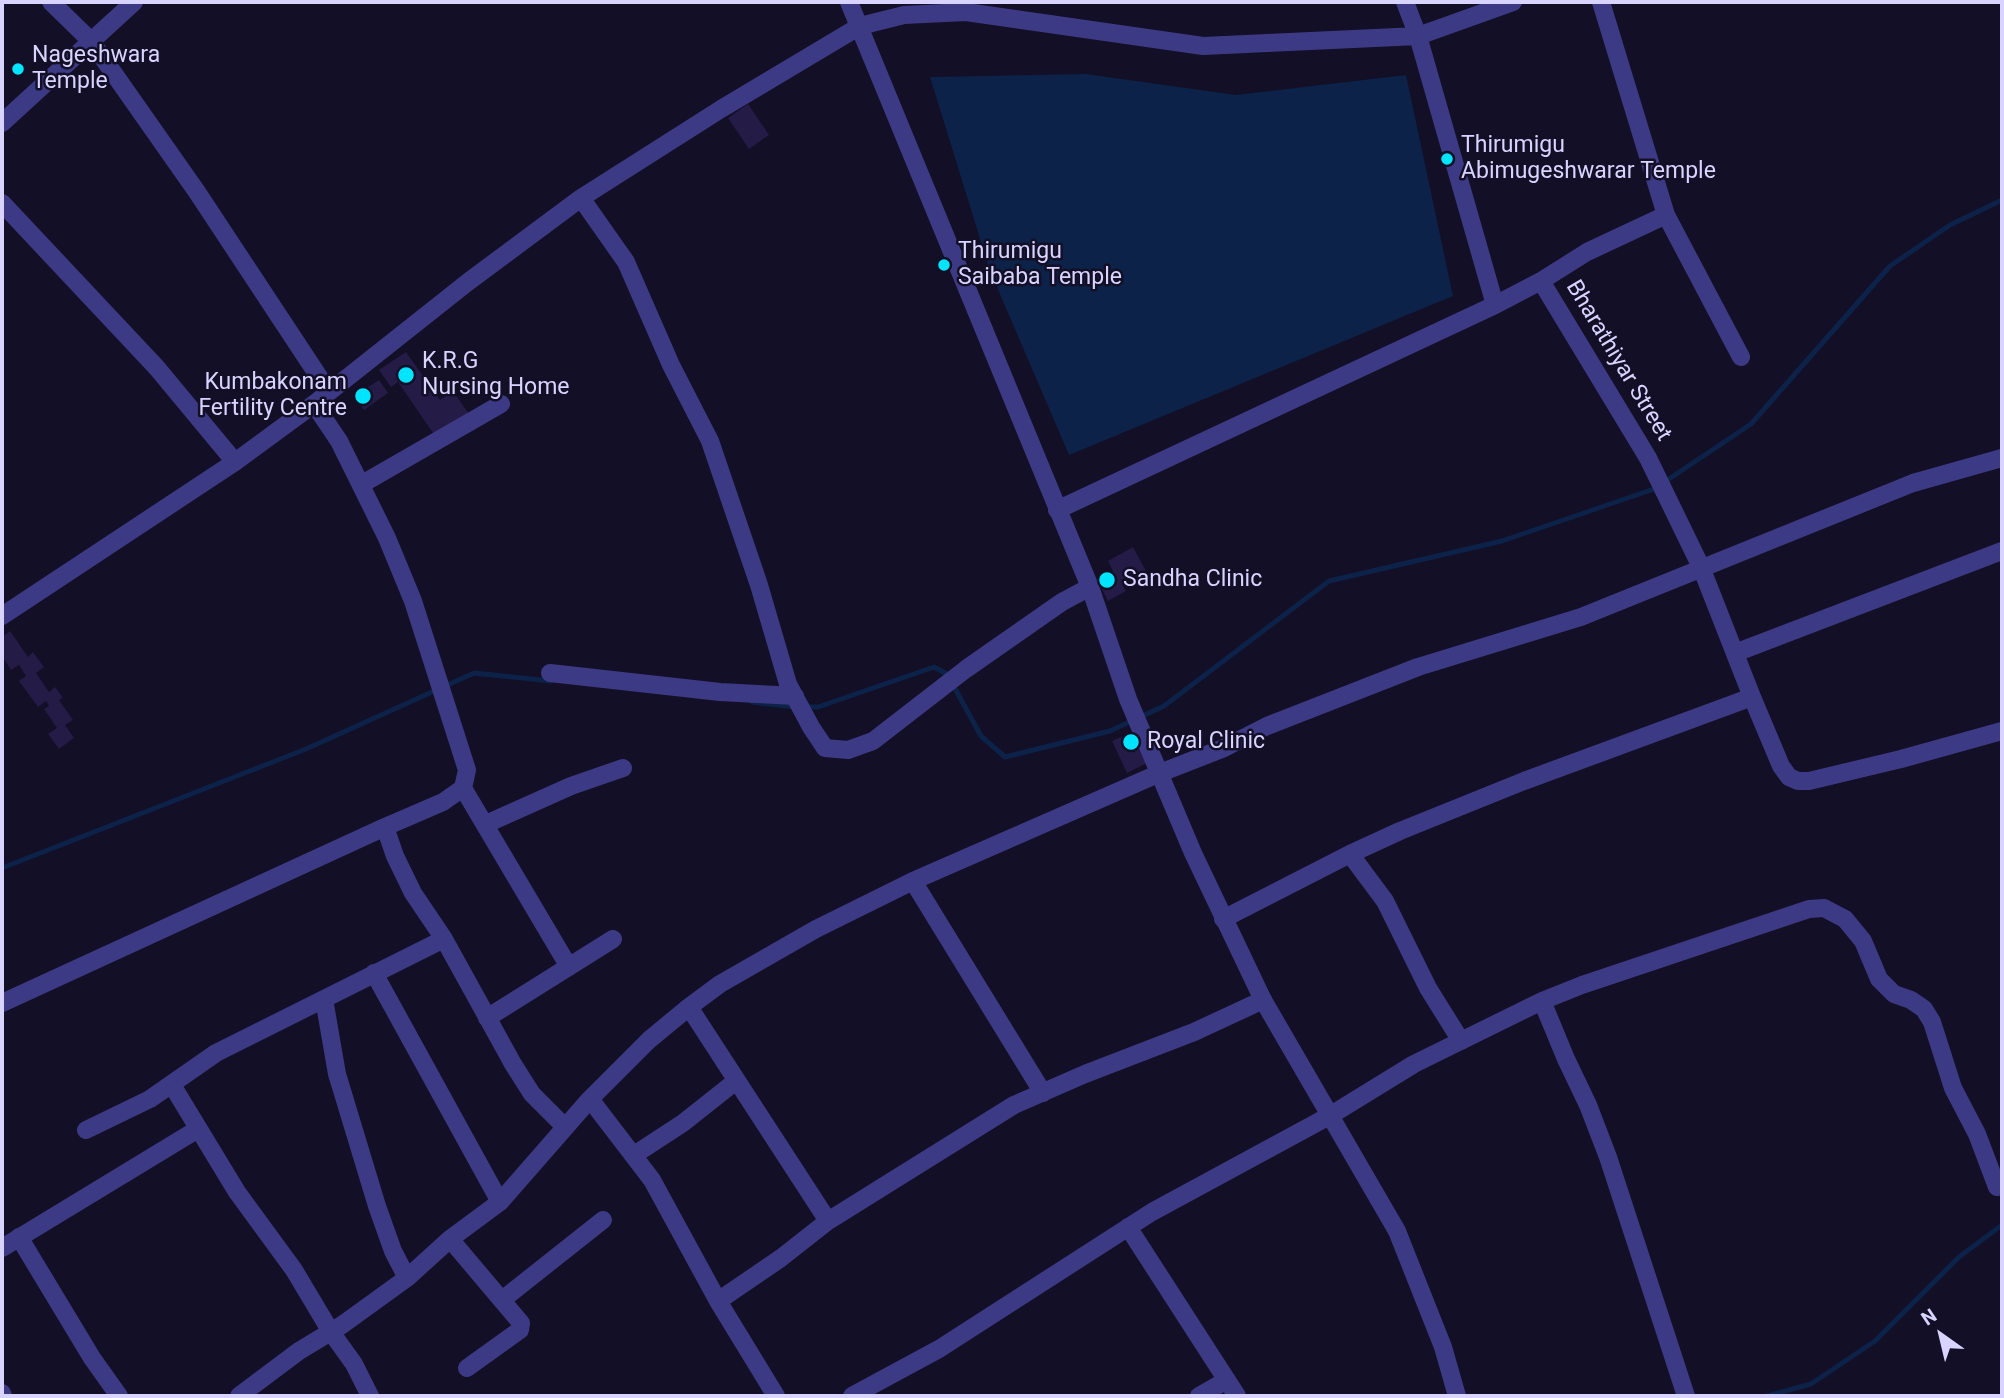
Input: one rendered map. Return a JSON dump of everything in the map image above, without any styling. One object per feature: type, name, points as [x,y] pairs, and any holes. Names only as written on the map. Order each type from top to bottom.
[{"type":"street","points":[[51,2],[91,41],[197,192],[329,392]]},
{"type":"street","points":[[2,123],[134,2]]},
{"type":"street","points":[[849,2],[1090,587],[1128,699],[1223,919],[1263,1000],[1397,1231],[1443,1347],[1457,1396]]},
{"type":"street","points":[[1405,2],[1418,36],[1495,305]]},
{"type":"street","points":[[2,616],[235,462],[581,198],[721,109],[860,26],[904,15],[966,12],[1203,46],[1418,36],[1513,2]]},
{"type":"street","points":[[1601,2],[1666,215],[1741,357]]},
{"type":"street","points":[[581,198],[626,262],[671,365],[710,441],[792,690],[825,748],[848,750],[873,741],[965,669],[1090,587]]},
{"type":"street","points":[[2,203],[157,368],[235,462]]},
{"type":"street","points":[[1541,281],[1587,252],[1666,215]]},
{"type":"street","name":"Bharathiyar Street","points":[[1057,510],[1541,281],[1648,458],[1701,567],[1781,766],[1789,777],[1798,781],[1809,781],[2002,731]]},
{"type":"street","points":[[2,1003],[117,952],[187,916],[355,839],[443,802],[463,788],[467,770],[413,601],[362,484],[339,441],[314,404]]},
{"type":"street","points":[[362,484],[501,404]]},
{"type":"street","points":[[239,1396],[299,1351],[331,1332],[407,1278],[450,1239],[500,1202],[590,1099],[649,1040],[689,1007],[720,984],[816,929],[913,881],[1160,773],[1224,748],[1268,726],[1418,667],[1581,617],[1913,483],[2002,458]]},
{"type":"street","points":[[1735,653],[2002,551]]},
{"type":"street","points":[[550,673],[720,692],[792,690]]},
{"type":"street","points":[[1223,919],[1350,854],[1524,781],[1752,696]]},
{"type":"street","points":[[486,824],[571,786],[622,768]]},
{"type":"street","points":[[463,788],[569,967]]},
{"type":"street","points":[[385,827],[395,856],[413,892],[444,939],[532,1094],[565,1127]]},
{"type":"street","points":[[1350,854],[1385,901],[1428,988],[1461,1041]]},
{"type":"street","points":[[913,881],[1043,1093]]},
{"type":"street","points":[[852,1396],[939,1349],[1128,1227],[1243,1160],[1331,1115],[1415,1064],[1542,1001],[1808,909],[1824,908],[1845,919],[1863,941],[1878,979],[1894,994],[1911,1000],[1924,1009],[1932,1022],[1953,1088],[1977,1134],[1997,1187]]},
{"type":"street","points":[[86,1130],[150,1099],[216,1053],[444,939]]},
{"type":"street","points":[[487,1018],[613,939]]},
{"type":"street","points":[[374,973],[500,1202]]},
{"type":"street","points":[[324,999],[337,1074],[366,1162],[377,1206],[393,1251],[407,1278]]},
{"type":"street","points":[[718,1301],[781,1258],[828,1220],[1014,1105],[1184,1036],[1263,1000]]},
{"type":"street","points":[[1542,1001],[1608,1157],[1686,1396]]},
{"type":"street","points":[[689,1007],[828,1220]]},
{"type":"street","points":[[634,1155],[683,1123],[736,1081]]},
{"type":"street","points":[[172,1085],[253,1215],[306,1289],[331,1332],[354,1364],[370,1396]]},
{"type":"street","points":[[590,1099],[634,1155],[677,1222],[718,1301],[776,1396]]},
{"type":"street","points":[[2,1248],[198,1129]]},
{"type":"street","points":[[502,1300],[603,1220]]},
{"type":"street","points":[[1128,1227],[1237,1396]]},
{"type":"street","points":[[19,1237],[92,1359],[119,1396]]},
{"type":"street","points":[[450,1239],[520,1320],[521,1327],[467,1368]]},
{"type":"street","points":[[1199,1396],[1227,1380]]},
{"type":"water","points":[[1086,74],[1236,95],[1406,75],[1453,296],[1069,455],[990,271],[930,77]]},
{"type":"building","points":[[748,104],[769,135],[749,149],[728,118]]},
{"type":"building","points":[[406,352],[440,400],[453,391],[471,417],[433,433],[398,382],[391,387],[379,370]]},
{"type":"building","points":[[379,380],[388,393],[364,410],[354,396]]},
{"type":"building","points":[[1133,547],[1146,571],[1122,584],[1126,591],[1108,601],[1097,580],[1113,571],[1108,561]]},
{"type":"building","points":[[10,631],[28,657],[33,652],[44,667],[36,673],[49,692],[55,687],[63,698],[59,700],[73,720],[65,725],[74,738],[59,749],[48,734],[57,728],[44,709],[49,706],[46,701],[38,707],[19,681],[26,676],[19,665],[11,670],[2,656],[2,637]]},
{"type":"building","points":[[1135,731],[1149,762],[1127,773],[1112,741]]},
{"type":"waterway","points":[[804,707],[818,707],[934,667],[947,674],[981,736],[1005,757],[1110,731],[1164,706],[1329,581],[1502,541],[1654,489],[1751,424],[1890,266],[1950,225],[2002,200]]},
{"type":"waterway","points":[[2,868],[306,749],[474,673],[551,681]]},
{"type":"waterway","points":[[752,702],[795,707]]},
{"type":"waterway","points":[[1767,1396],[1811,1384],[1875,1341],[1959,1257],[2002,1225]]},
{"type":"place","name":"Nageshwara Temple","points":[[18,69]]},
{"type":"place","name":"Thirumigu Abimugeshwarar Temple","points":[[1447,159]]},
{"type":"place","name":"Thirumigu Saibaba Temple","points":[[944,265]]},
{"type":"place","name":"K.R.G Nursing Home","points":[[406,375]]},
{"type":"place","name":"Kumbakonam Fertility Centre","points":[[363,396]]},
{"type":"place","name":"Sandha Clinic","points":[[1107,580]]},
{"type":"place","name":"Royal Clinic","points":[[1131,742]]}]
